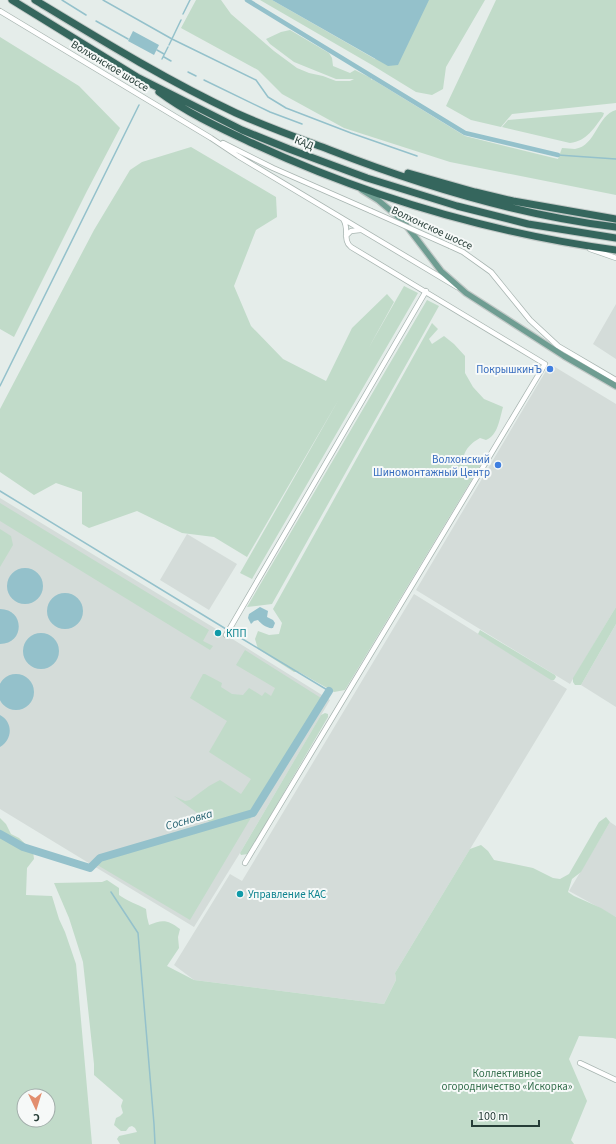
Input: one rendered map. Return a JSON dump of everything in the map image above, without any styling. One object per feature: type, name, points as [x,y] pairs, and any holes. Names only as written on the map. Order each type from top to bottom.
[{"type":"highway","name":"КАД","points":[[12,0],[137,77],[242,130],[367,178],[428,198],[528,224],[616,238]]},
{"type":"highway","name":"КАД","points":[[35,0],[144,65],[236,112],[271,128],[357,160],[475,199],[582,223],[616,227]]},
{"type":"highway","points":[[137,77],[167,98],[224,129],[324,175],[447,214],[525,234],[616,250]]},
{"type":"highway","points":[[357,160],[436,180],[475,192],[545,207],[614,218]]},
{"type":"main road","points":[[353,185],[378,200],[403,221],[441,271],[466,292]]},
{"type":"main road","name":"Волхонское шоссе","points":[[466,292],[564,356],[616,386]]},
{"type":"street","name":"Волхонское шоссе","points":[[0,10],[211,138],[238,156],[466,292]]},
{"type":"street","name":"Волхонское шоссе","points":[[211,138],[273,168],[463,252],[491,272],[530,320],[558,346],[616,380]]},
{"type":"street","points":[[245,863],[545,364],[348,245],[346,224],[343,219]]},
{"type":"street","points":[[346,236],[351,231],[361,230]]},
{"type":"street","points":[[575,244],[616,258]]},
{"type":"street","points":[[226,635],[426,291]]},
{"type":"street","points":[[580,1063],[616,1080]]},
{"type":"shaded area","points":[[616,304],[616,359],[593,344]]},
{"type":"shaded area","points":[[550,364],[616,404],[616,607],[570,684],[416,590]]},
{"type":"shaded area","points":[[0,498],[330,700],[240,853],[194,927],[0,809]]},
{"type":"shaded area","points":[[187,534],[237,564],[209,610],[160,580]]},
{"type":"shaded area","points":[[414,594],[567,689],[395,973],[396,980],[384,1004],[194,980],[174,965],[230,874],[242,881]]},
{"type":"shaded area","points":[[616,624],[616,707],[581,685]]},
{"type":"shaded area","points":[[610,822],[616,826],[616,917],[569,891]]},
{"type":"green space","points":[[196,0],[221,0],[231,14],[274,51],[297,68],[336,81],[350,81],[354,79],[336,79],[294,62],[270,44],[266,39],[281,32],[290,30],[329,53],[332,58],[333,66],[350,73],[355,70],[371,78],[371,80],[372,79],[465,136],[558,159],[562,148],[575,149],[582,147],[588,142],[605,118],[616,110],[616,195],[450,162],[344,128],[282,94],[258,70],[181,28]]},
{"type":"green space","points":[[260,0],[272,0],[375,59],[405,0],[485,0],[446,67],[443,89],[432,95],[416,92]]},
{"type":"green space","points":[[496,0],[616,0],[616,103],[512,114],[501,127],[471,120],[446,106]]},
{"type":"green space","points":[[0,37],[79,86],[120,128],[14,337],[0,329]]},
{"type":"green space","points":[[601,112],[604,113],[603,116],[586,137],[570,143],[502,127],[508,120]]},
{"type":"green space","points":[[191,147],[276,197],[277,217],[256,230],[234,286],[251,326],[283,359],[326,381],[352,328],[387,294],[394,302],[368,349],[404,286],[418,293],[252,579],[240,573],[339,399],[247,557],[214,537],[182,533],[137,511],[89,528],[82,524],[82,492],[56,483],[34,495],[0,472],[0,409],[94,230],[130,170],[142,162]]},
{"type":"green space","points":[[427,300],[439,306],[272,604],[247,607]]},
{"type":"green space","points":[[432,323],[438,329],[429,339],[432,344],[444,336],[454,344],[465,356],[465,373],[473,387],[484,399],[503,407],[493,435],[486,440],[480,438],[471,444],[464,454],[463,458],[472,458],[483,455],[483,461],[345,690],[334,692],[299,672],[294,672],[258,649],[255,639],[258,631],[269,635],[279,634],[282,623],[273,609]]},
{"type":"green space","points":[[0,503],[209,630],[203,641],[213,646],[210,650],[0,521]]},
{"type":"green space","points":[[0,529],[11,536],[13,545],[0,567]]},
{"type":"green space","points":[[616,607],[616,624],[581,685],[575,685],[573,678]]},
{"type":"green space","points":[[480,630],[556,677],[554,680],[551,680],[478,634]]},
{"type":"green space","points":[[245,650],[321,698],[254,810],[211,823],[174,796],[185,801],[190,800],[220,780],[241,794],[251,779],[209,752],[227,721],[190,698],[203,674],[222,683],[221,687],[232,694],[243,695],[249,688],[262,696],[265,692],[271,696],[275,688],[236,665]]},
{"type":"green space","points":[[325,713],[328,714],[328,717],[248,854],[241,855],[240,853],[321,715]]},
{"type":"green space","points":[[252,816],[190,920],[94,863]]},
{"type":"green space","name":"Коллективное огородничество «Искорка»","points":[[606,817],[610,822],[581,872],[572,879],[568,892],[616,917],[616,1039],[579,1036],[569,1059],[587,1101],[571,1140],[574,1144],[120,1144],[117,1139],[119,1136],[137,1132],[132,1126],[126,1131],[121,1131],[114,1125],[116,1118],[123,1113],[121,1106],[123,1100],[94,1075],[83,962],[69,918],[54,883],[102,882],[107,880],[119,888],[119,895],[146,909],[149,925],[165,921],[176,926],[180,929],[178,937],[179,948],[167,966],[194,980],[384,1004],[396,980],[395,973],[470,849],[481,845],[488,851],[494,860],[533,868],[553,878],[560,879],[569,874],[599,822]]},
{"type":"green space","points":[[0,818],[6,824],[11,834],[19,838],[33,851],[34,859],[27,868],[26,895],[52,896],[76,964],[92,1144],[0,1144]]},
{"type":"water","points":[[272,0],[429,0],[398,65],[388,66]]},
{"type":"water","points":[[133,31],[159,45],[154,55],[128,41]]},
{"type":"water","points":[[28,568],[38,573],[42,579],[42,593],[38,599],[32,603],[22,604],[12,599],[8,593],[7,583],[12,573],[18,569]]},
{"type":"water","points":[[68,593],[78,598],[82,604],[82,618],[78,624],[72,628],[62,629],[52,624],[48,618],[47,608],[52,598],[58,594]]},
{"type":"water","points":[[260,607],[268,611],[267,617],[275,623],[273,628],[265,626],[258,620],[251,624],[248,618],[249,614]]},
{"type":"water","points":[[0,609],[14,614],[18,620],[19,626],[18,633],[14,639],[0,644]]},
{"type":"water","points":[[44,633],[54,638],[58,644],[58,658],[54,664],[48,668],[38,669],[28,664],[24,658],[23,648],[28,638],[34,634]]},
{"type":"water","points":[[16,674],[29,679],[34,692],[29,705],[16,710],[3,705],[-2,692],[3,679]]},
{"type":"water","points":[[0,715],[7,722],[10,731],[7,740],[0,747]]},
{"type":"waterway","points":[[62,0],[86,15]]},
{"type":"waterway","points":[[103,0],[172,39],[256,80],[268,97],[286,108],[417,156]]},
{"type":"waterway","points":[[183,14],[190,0]]},
{"type":"waterway","points":[[247,0],[465,133],[558,155]]},
{"type":"waterway","points":[[169,45],[181,20]]},
{"type":"waterway","points":[[96,21],[128,39]]},
{"type":"waterway","points":[[162,59],[168,47]]},
{"type":"waterway","points":[[157,50],[164,54]]},
{"type":"waterway","points":[[164,57],[171,61]]},
{"type":"waterway","points":[[188,72],[196,76]]},
{"type":"waterway","points":[[204,80],[270,112],[302,124]]},
{"type":"waterway","points":[[0,386],[139,105]]},
{"type":"waterway","points":[[558,155],[616,159]]},
{"type":"waterway","points":[[0,491],[226,629]]},
{"type":"waterway","points":[[231,632],[329,691]]},
{"type":"waterway","name":"Сосновка","points":[[0,834],[23,847],[90,868],[100,858],[253,813],[329,691]]},
{"type":"waterway","points":[[111,892],[138,933],[155,1144]]},
{"type":"place","name":"ПокрышкинЪ","points":[[550,369]]},
{"type":"place","name":"Волхонский Шиномонтажный Центр","points":[[498,465]]},
{"type":"place","name":"КПП","points":[[218,633]]},
{"type":"place","name":"Управление КАС","points":[[240,894]]}]
